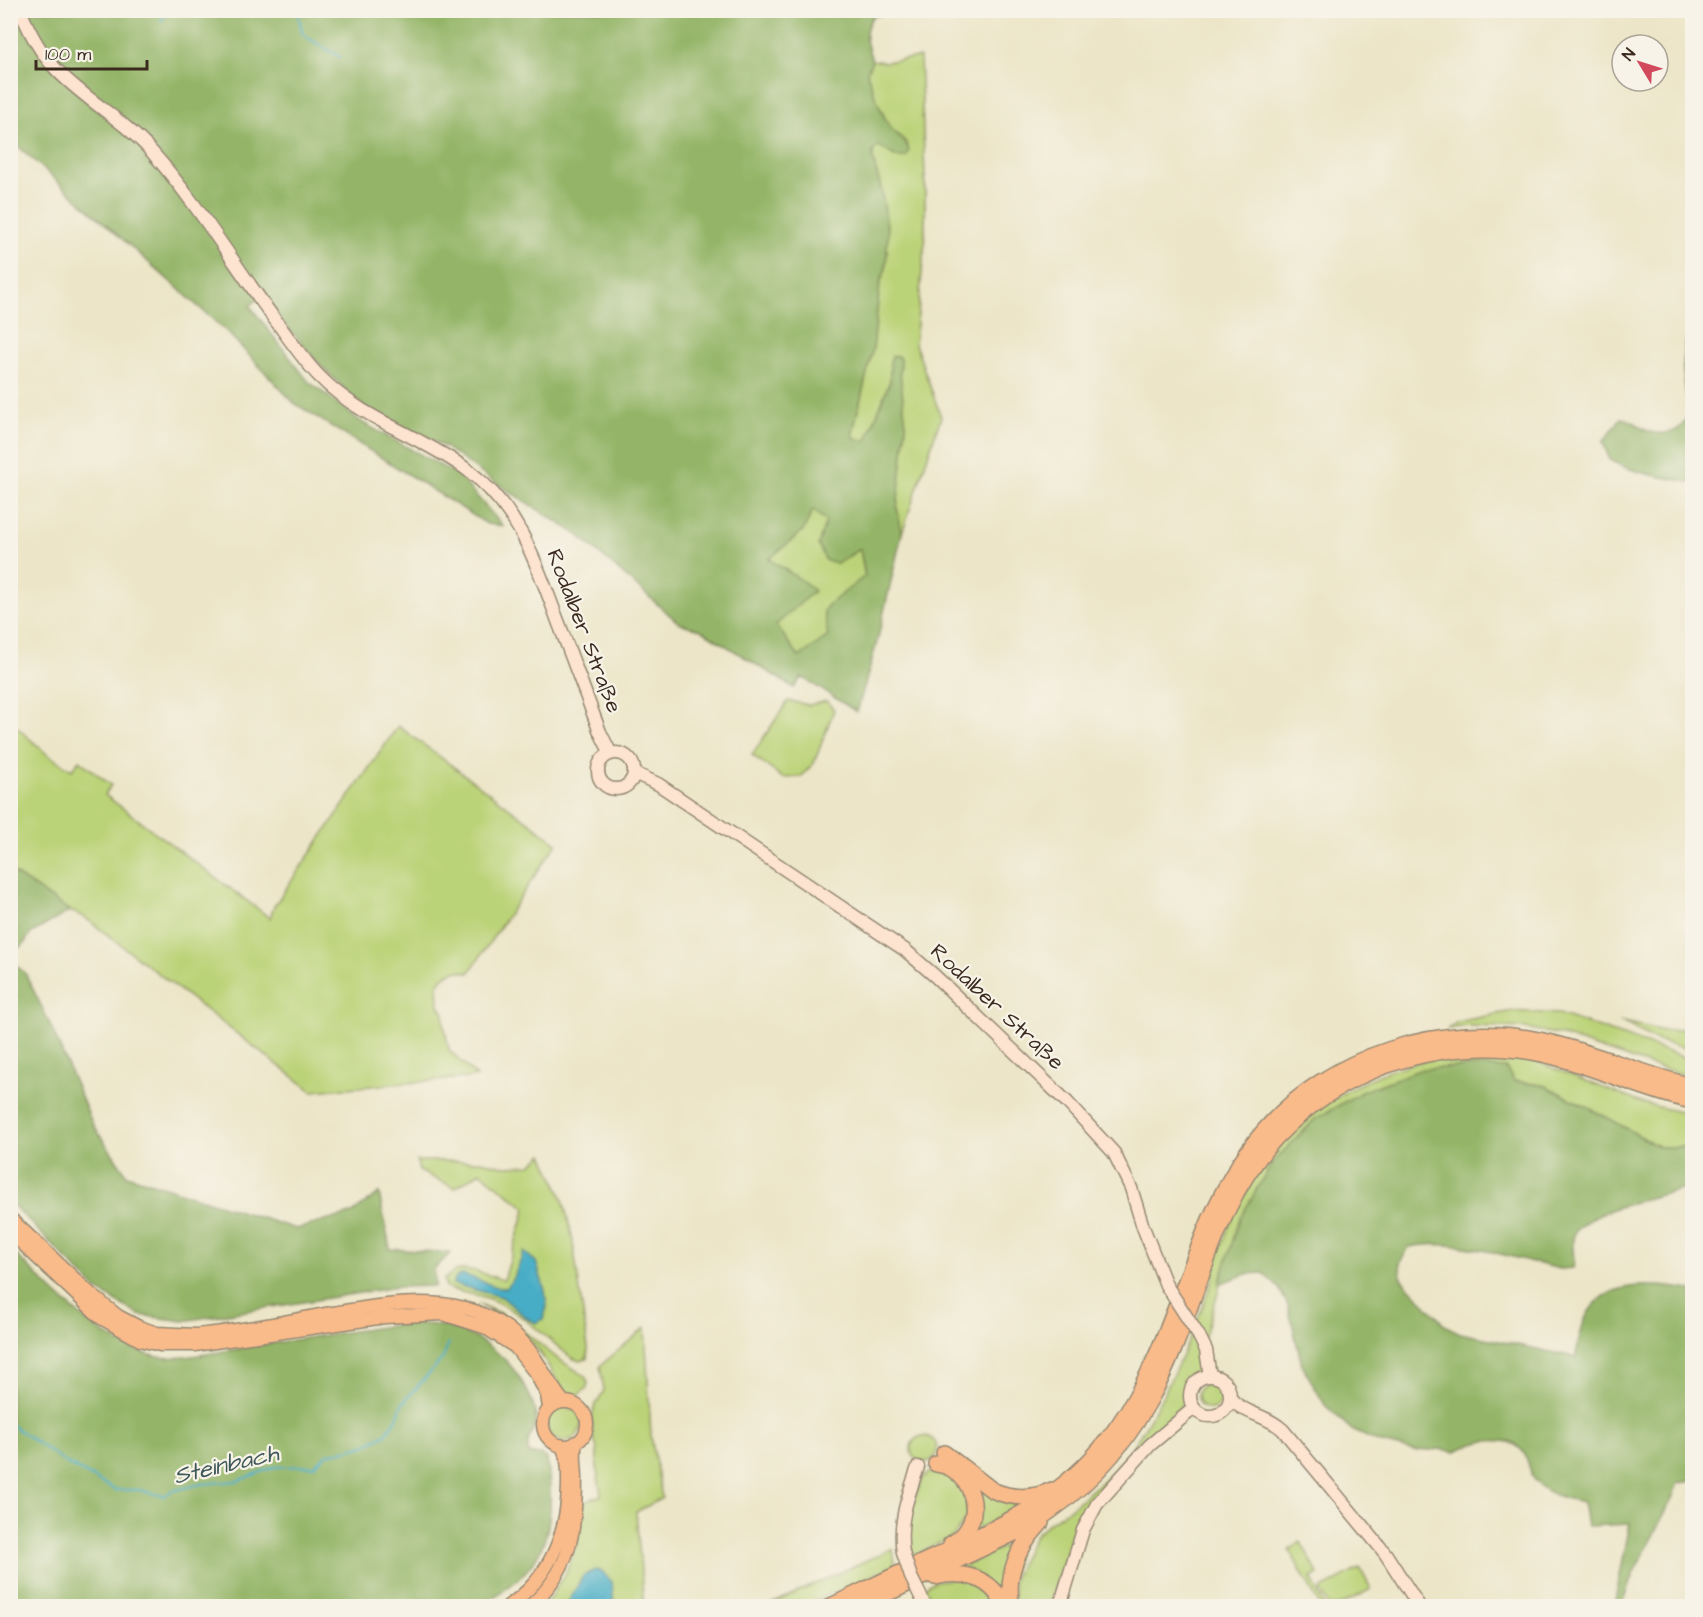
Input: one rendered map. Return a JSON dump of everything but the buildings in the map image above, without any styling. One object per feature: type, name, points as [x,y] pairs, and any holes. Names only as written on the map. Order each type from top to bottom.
[{"type":"highway","points":[[831,1606],[1005,1524],[1040,1504],[1063,1486],[1100,1449],[1119,1425],[1142,1388],[1217,1203],[1235,1170],[1264,1130],[1279,1115],[1327,1078],[1352,1065],[1410,1044],[1449,1037],[1489,1035],[1521,1037],[1561,1046],[1692,1086]]},
{"type":"highway","points":[[861,1606],[1021,1530],[1053,1510],[1090,1479],[1110,1458],[1148,1404],[1169,1360],[1227,1210],[1245,1176],[1259,1156],[1288,1124],[1335,1089],[1362,1074],[1413,1057],[1452,1050],[1495,1048],[1558,1058],[1649,1090],[1692,1101]]},
{"type":"highway","points":[[934,1557],[966,1532],[973,1505],[968,1485],[961,1475],[947,1466],[940,1458],[992,1490],[1010,1497],[1034,1496],[1063,1486]]},
{"type":"highway","points":[[1012,1606],[1009,1586],[1015,1559],[1027,1539],[1053,1510]]},
{"type":"highway","points":[[897,1589],[933,1577],[959,1574],[970,1576],[990,1586],[1004,1606]]},
{"type":"main road","name":"Rodalber Straße","points":[[20,10],[33,39],[56,69],[124,124],[163,165],[255,293],[319,376],[355,406],[469,471],[499,499],[518,524],[534,557],[600,732],[611,754],[617,753],[627,758],[631,762],[634,773],[658,784],[905,950],[936,976],[1092,1127],[1120,1162],[1166,1285],[1206,1350],[1210,1376]]},
{"type":"main road","points":[[611,754],[603,759],[598,768],[599,778],[605,786],[615,789],[626,787],[634,773]]},
{"type":"main road","points":[[10,1218],[109,1310],[139,1327],[166,1334],[196,1335],[390,1304],[431,1303],[455,1306],[488,1316],[516,1335],[539,1363],[564,1402]]},
{"type":"main road","points":[[10,1232],[101,1318],[140,1340],[160,1345],[195,1345],[405,1315],[443,1314],[484,1327],[520,1352],[544,1388],[549,1408]]},
{"type":"main road","points":[[1224,1410],[1230,1398],[1230,1392],[1225,1383],[1210,1376],[1198,1380],[1190,1396],[1194,1408],[1205,1415],[1230,1410],[1261,1424],[1293,1443]]},
{"type":"main road","points":[[1230,1398],[1234,1403],[1275,1424],[1293,1443],[1385,1553],[1419,1606]]},
{"type":"main road","points":[[530,1606],[559,1573],[572,1539],[576,1498],[576,1442],[585,1430],[585,1416],[578,1406],[564,1402],[549,1408],[544,1416],[544,1431],[549,1439],[561,1445],[576,1442]]},
{"type":"main road","points":[[1060,1606],[1083,1530],[1093,1509],[1150,1445],[1194,1408]]},
{"type":"main road","points":[[508,1606],[529,1589],[545,1571],[554,1554],[566,1510],[567,1461],[561,1445]]},
{"type":"main road","points":[[918,1467],[903,1513],[901,1539],[911,1576],[925,1603]]},
{"type":"green space","points":[[11,11],[892,11],[872,17],[869,23],[866,38],[872,60],[867,73],[885,120],[903,140],[909,151],[906,157],[896,157],[879,146],[873,151],[888,232],[886,268],[880,283],[873,348],[852,435],[858,440],[867,440],[890,381],[892,356],[898,356],[901,361],[900,373],[906,426],[897,508],[902,533],[877,642],[857,712],[802,677],[794,688],[701,630],[679,623],[577,534],[497,484],[445,447],[362,406],[322,367],[261,296],[250,306],[308,381],[363,423],[458,475],[503,526],[487,524],[294,403],[227,332],[11,140]],"holes":[[[813,510],[826,521],[818,545],[826,561],[837,563],[860,549],[865,576],[827,606],[824,612],[828,636],[799,657],[776,625],[814,591],[769,559],[803,531]]]},
{"type":"green space","points":[[920,57],[925,241],[915,344],[941,417],[902,533],[897,508],[906,426],[900,373],[901,361],[898,356],[892,356],[890,381],[867,440],[858,440],[852,435],[873,348],[880,283],[886,268],[888,232],[873,151],[878,146],[906,142],[891,129],[878,104],[867,73],[872,60],[884,62]]},
{"type":"green space","points":[[1692,328],[1692,483],[1639,472],[1610,460],[1603,442],[1621,418],[1630,420],[1655,433],[1670,432],[1679,428],[1685,421],[1687,402],[1683,358]]},
{"type":"green space","points":[[813,510],[826,521],[838,563],[860,549],[865,577],[827,606],[824,612],[829,636],[799,657],[775,625],[769,560]]},
{"type":"green space","points":[[788,701],[809,705],[827,701],[834,710],[814,763],[801,777],[783,778],[752,755]]},
{"type":"green space","points":[[11,722],[49,756],[72,770],[79,760],[111,785],[105,795],[270,918],[274,906],[398,726],[557,843],[469,973],[452,972],[438,983],[439,1006],[444,1013],[444,1027],[449,1050],[477,1077],[312,1091],[84,917],[70,911],[11,871]]},
{"type":"green space","points":[[10,871],[70,911],[30,934],[24,944],[13,951],[11,958],[15,965],[25,973],[49,1022],[93,1125],[127,1175],[296,1229],[351,1214],[379,1193],[390,1249],[451,1253],[434,1269],[435,1286],[397,1287],[183,1321],[139,1315],[97,1290],[11,1203]]},
{"type":"green space","points":[[1512,1011],[1559,1014],[1692,1060],[1692,1077],[1560,1035],[1526,1028],[1470,1026],[1448,1029],[1457,1022]]},
{"type":"green space","points":[[1620,1021],[1663,1031],[1692,1028],[1692,1050],[1656,1040]]},
{"type":"green space","points":[[1525,1057],[1642,1103],[1692,1115],[1692,1147],[1659,1147],[1546,1086],[1514,1081],[1240,1218],[1201,1349],[1200,1369],[1186,1387],[1184,1403],[1101,1488],[1076,1522],[1049,1606],[1015,1606],[1014,1579],[1035,1535],[1113,1471],[1135,1443],[1158,1405],[1195,1325],[1211,1284],[1222,1244],[1236,1212],[1253,1181],[1273,1152],[1311,1115],[1342,1094],[1376,1076],[1429,1060]]},
{"type":"green space","points":[[1476,1066],[1506,1068],[1514,1081],[1546,1086],[1659,1147],[1692,1147],[1692,1187],[1627,1204],[1593,1218],[1581,1226],[1573,1239],[1573,1268],[1561,1269],[1485,1250],[1445,1245],[1409,1247],[1400,1263],[1401,1279],[1446,1326],[1460,1333],[1575,1357],[1586,1317],[1595,1304],[1606,1295],[1633,1287],[1648,1286],[1692,1290],[1692,1481],[1678,1483],[1633,1574],[1621,1606],[1614,1606],[1630,1524],[1587,1526],[1583,1502],[1555,1495],[1540,1486],[1521,1449],[1513,1444],[1493,1441],[1472,1444],[1455,1452],[1442,1449],[1414,1451],[1378,1442],[1352,1430],[1325,1405],[1302,1365],[1288,1306],[1279,1288],[1263,1273],[1246,1274],[1219,1284],[1240,1218],[1272,1163],[1315,1119],[1363,1091],[1422,1069]]},
{"type":"green space","points":[[543,1154],[563,1199],[572,1236],[588,1348],[587,1359],[580,1361],[572,1358],[510,1309],[482,1296],[446,1287],[444,1280],[458,1270],[465,1269],[504,1280],[526,1208],[480,1172],[455,1188],[419,1171],[417,1161],[481,1161],[503,1166],[531,1165]]},
{"type":"green space","points":[[10,1249],[60,1298],[96,1328],[136,1350],[158,1357],[194,1356],[406,1324],[429,1324],[451,1328],[470,1335],[498,1353],[513,1369],[525,1386],[536,1414],[528,1448],[529,1453],[547,1459],[550,1485],[548,1529],[542,1547],[532,1564],[518,1580],[476,1606],[11,1606]]},
{"type":"green space","points":[[478,1304],[502,1314],[558,1359],[585,1376],[588,1383],[586,1389],[578,1395],[566,1394],[541,1354],[528,1339],[504,1320]]},
{"type":"green space","points":[[645,1328],[651,1436],[662,1498],[636,1512],[644,1606],[545,1606],[567,1570],[577,1543],[584,1502],[601,1495],[592,1418],[594,1408],[604,1390],[600,1366]]},
{"type":"green space","points":[[1210,1383],[1219,1387],[1223,1396],[1219,1405],[1210,1409],[1201,1405],[1197,1396],[1201,1387]]},
{"type":"green space","points":[[564,1407],[576,1412],[581,1424],[576,1436],[564,1441],[552,1436],[547,1424],[552,1412]]},
{"type":"green space","points":[[924,1436],[933,1440],[937,1449],[933,1458],[924,1462],[915,1458],[911,1449],[915,1440]]},
{"type":"green space","points":[[938,1470],[955,1477],[966,1493],[967,1516],[954,1536],[913,1556],[907,1536],[910,1509],[923,1478]]},
{"type":"green space","points":[[970,1480],[1009,1503],[1024,1505],[972,1532]]},
{"type":"green space","points":[[1020,1539],[1006,1602],[974,1572],[960,1567]]},
{"type":"green space","points":[[1301,1542],[1318,1574],[1311,1578],[1325,1606],[1320,1606],[1289,1549]]},
{"type":"green space","points":[[893,1548],[895,1565],[804,1606],[767,1606]]},
{"type":"green space","points":[[1360,1568],[1371,1589],[1339,1606],[1329,1606],[1320,1590]]},
{"type":"green space","points":[[961,1578],[985,1589],[999,1606],[935,1606],[925,1586],[935,1581]]},
{"type":"water","points":[[524,1252],[536,1262],[545,1291],[547,1307],[543,1319],[536,1323],[502,1297],[453,1284],[455,1278],[463,1274],[499,1288],[507,1288]]},
{"type":"water","points":[[595,1570],[602,1571],[612,1583],[614,1606],[566,1606],[583,1576]]},
{"type":"waterway","points":[[161,21],[169,10]]},
{"type":"waterway","points":[[297,10],[303,35],[340,57]]},
{"type":"waterway","name":"Steinbach","points":[[10,1424],[66,1463],[115,1490],[139,1490],[164,1496],[172,1491],[201,1484],[237,1481],[274,1467],[314,1466],[326,1455],[365,1445],[386,1434],[397,1418],[402,1404],[443,1358],[449,1343]]}]
